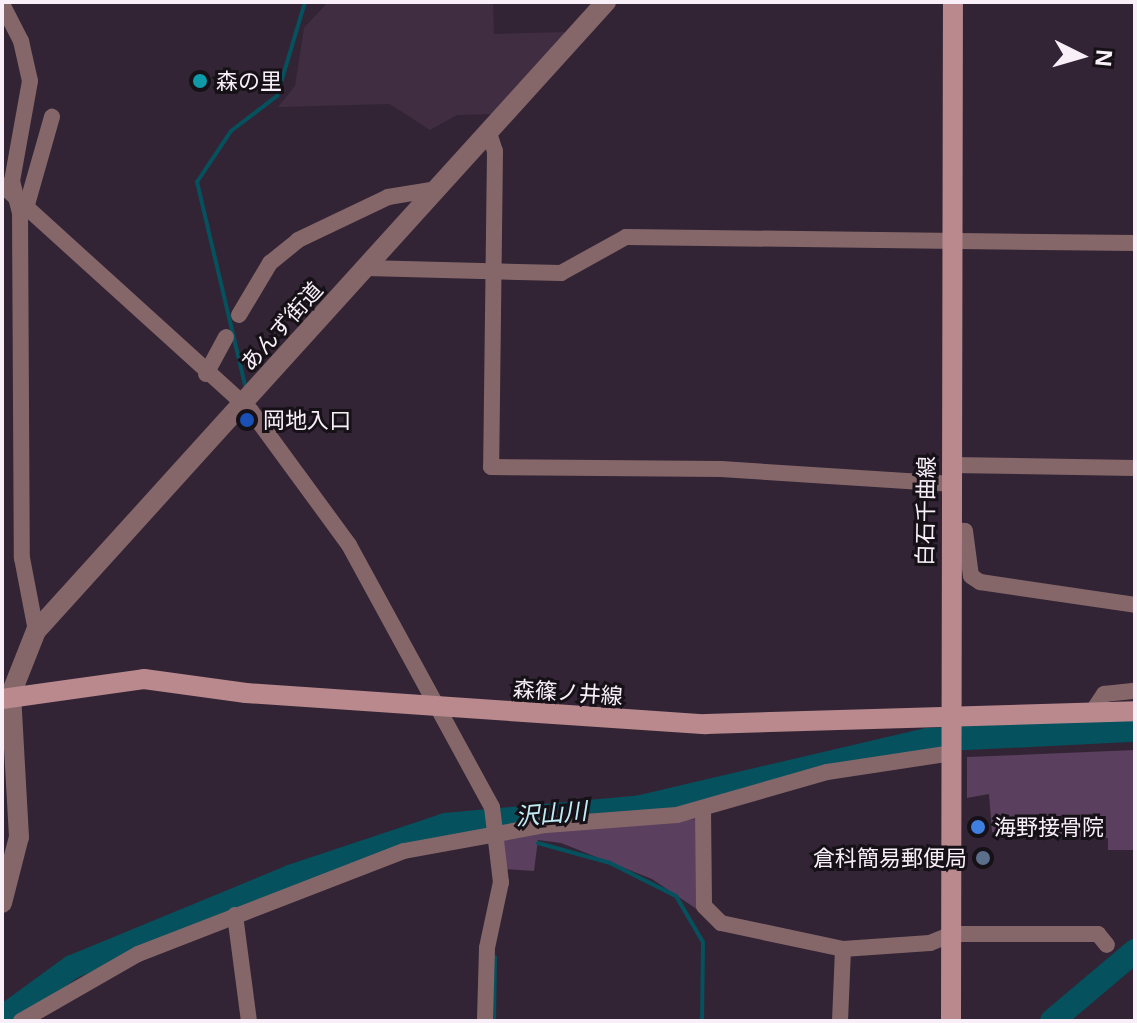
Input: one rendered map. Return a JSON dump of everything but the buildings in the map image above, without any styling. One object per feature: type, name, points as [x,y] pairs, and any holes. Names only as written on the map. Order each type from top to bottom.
[{"type":"main road","name":"白石千曲線","points":[[951,1021],[950,240],[953,2]]},
{"type":"main road","name":"森篠ノ井線","points":[[7,697],[144,679],[442,708],[706,724],[951,721],[1135,711]]},
{"type":"street","name":"あんず街道","points":[[7,697],[36,631],[606,2]]},
{"type":"street","points":[[2,4],[29,71],[13,162],[21,204],[22,558],[36,631]]},
{"type":"street","points":[[21,204],[52,117]]},
{"type":"street","points":[[489,133],[495,151],[491,467],[950,474],[1135,468]]},
{"type":"street","points":[[2,185],[242,405],[349,545],[442,708],[492,807],[501,882],[487,948],[485,1021]]},
{"type":"street","points":[[239,315],[270,263],[298,240],[388,197],[437,189]]},
{"type":"street","points":[[366,268],[561,273],[626,237],[1135,243]]},
{"type":"street","points":[[206,374],[226,337]]},
{"type":"street","points":[[950,530],[965,531],[971,576],[980,582],[1135,605]]},
{"type":"street","points":[[1092,712],[1104,694],[1135,691]]},
{"type":"street","points":[[2,903],[19,837],[7,697]]},
{"type":"street","points":[[21,1021],[75,984],[235,915],[367,863],[494,829],[703,808],[827,772],[953,752]]},
{"type":"street","points":[[703,808],[704,906],[711,920],[781,941],[843,949],[930,943],[952,934],[1098,934],[1107,945]]},
{"type":"street","points":[[235,915],[249,1021]]},
{"type":"street","points":[[840,1021],[843,949]]},
{"type":"shaded area","points":[[328,2],[493,2],[494,34],[567,32],[493,114],[457,115],[430,130],[390,104],[278,107],[295,86],[304,28]]},
{"type":"shaded area","points":[[1135,750],[1135,850],[1108,850],[1108,838],[992,832],[989,794],[967,798],[967,757]]},
{"type":"shaded area","points":[[697,819],[698,910],[652,879],[561,843],[538,840],[534,871],[504,869],[503,836]]},
{"type":"waterway","points":[[245,385],[197,182],[231,131],[277,96],[305,2]]},
{"type":"waterway","name":"沢山川","points":[[2,1018],[72,967],[290,877],[445,825],[641,807],[927,740],[1135,730]]},
{"type":"waterway","points":[[538,843],[610,863],[676,896],[703,942],[702,1021]]},
{"type":"waterway","points":[[1052,1021],[1135,951]]},
{"type":"waterway","points":[[494,1021],[495,957]]},
{"type":"place","name":"森の里","points":[[200,81]]},
{"type":"place","name":"岡地入口","points":[[247,420]]},
{"type":"place","name":"海野接骨院","points":[[978,827]]},
{"type":"place","name":"倉科簡易郵便局","points":[[983,858]]}]
